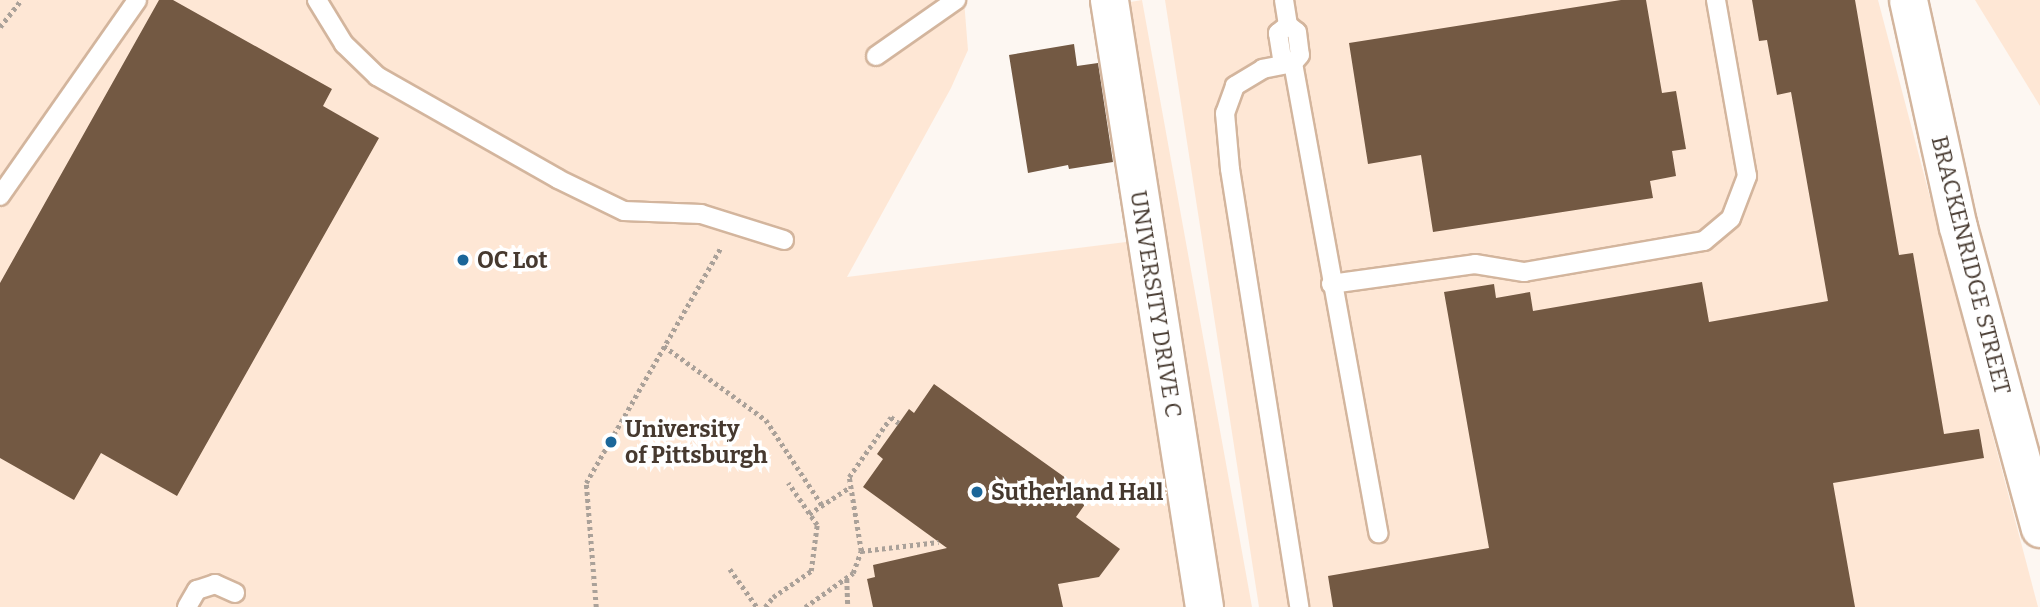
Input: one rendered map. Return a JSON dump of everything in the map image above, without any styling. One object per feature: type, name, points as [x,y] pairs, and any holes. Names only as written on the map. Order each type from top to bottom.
[{"type":"street","name":"UNIVERSITY DRIVE C","points":[[1109,0],[1204,607]]},
{"type":"street","name":"BRACKENRIDGE STREET","points":[[1909,0],[1958,227],[2040,528]]},
{"type":"lane","points":[[0,196],[137,0]]},
{"type":"lane","points":[[317,0],[344,44],[377,76],[558,179],[624,211],[701,214],[784,240]]},
{"type":"lane","points":[[876,56],[956,0]]},
{"type":"lane","points":[[1284,0],[1288,24],[1278,33],[1282,59],[1293,63]]},
{"type":"lane","points":[[1331,284],[1475,264],[1524,272],[1704,241],[1731,218],[1746,176],[1716,0]]},
{"type":"lane","points":[[1293,63],[1378,533]]},
{"type":"lane","points":[[1293,63],[1263,69],[1235,86],[1225,113],[1230,169],[1299,607]]},
{"type":"lane","points":[[187,607],[197,590],[215,584],[235,593]]},
{"type":"path","points":[[0,27],[21,0]]},
{"type":"path","points":[[596,607],[586,483],[720,249]]},
{"type":"path","points":[[664,346],[766,420],[822,505]]},
{"type":"path","points":[[805,607],[847,578],[858,564],[861,551],[849,477],[891,417],[899,423]]},
{"type":"path","points":[[765,607],[773,597],[811,571],[817,525],[788,483]]},
{"type":"path","points":[[809,514],[850,486]]},
{"type":"path","points":[[861,551],[938,542]]},
{"type":"path","points":[[730,569],[757,607]]},
{"type":"path","points":[[847,578],[848,607]]},
{"type":"shaded area","name":"University of Pittsburgh","points":[[0,0],[964,0],[968,50],[951,88],[847,277],[1134,241],[1096,8],[1142,0],[1252,607],[0,607]]},
{"type":"shaded area","points":[[1165,0],[1878,0],[2038,607],[1259,607]]},
{"type":"shaded area","points":[[1975,0],[2040,0],[2040,106]]},
{"type":"building","points":[[159,0],[173,0],[332,89],[323,106],[379,138],[177,496],[101,453],[74,500],[0,458],[0,283]]},
{"type":"building","points":[[1621,0],[1646,0],[1662,93],[1676,91],[1686,149],[1672,151],[1676,176],[1650,181],[1653,198],[1433,232],[1421,155],[1368,164],[1349,43]]},
{"type":"building","points":[[1752,0],[1855,0],[1899,255],[1913,253],[1944,434],[1979,429],[1984,458],[1833,483],[1855,607],[1333,607],[1328,576],[1489,548],[1444,292],[1494,284],[1496,298],[1530,292],[1533,311],[1702,282],[1709,322],[1828,301],[1791,92],[1777,95],[1767,40],[1759,41]]},
{"type":"building","points":[[1074,44],[1077,66],[1098,63],[1113,162],[1069,169],[1068,165],[1028,173],[1009,55]]},
{"type":"building","name":"Sutherland Hall","points":[[934,384],[1091,496],[1076,517],[1120,549],[1099,577],[1058,584],[1063,607],[873,607],[867,579],[875,577],[873,565],[947,548],[863,487],[883,459],[877,454],[909,409],[914,413]]},
{"type":"place","name":"OC Lot","points":[[463,260]]},
{"type":"place","name":"University of Pittsburgh","points":[[611,442]]},
{"type":"place","name":"Sutherland Hall","points":[[977,492]]}]
